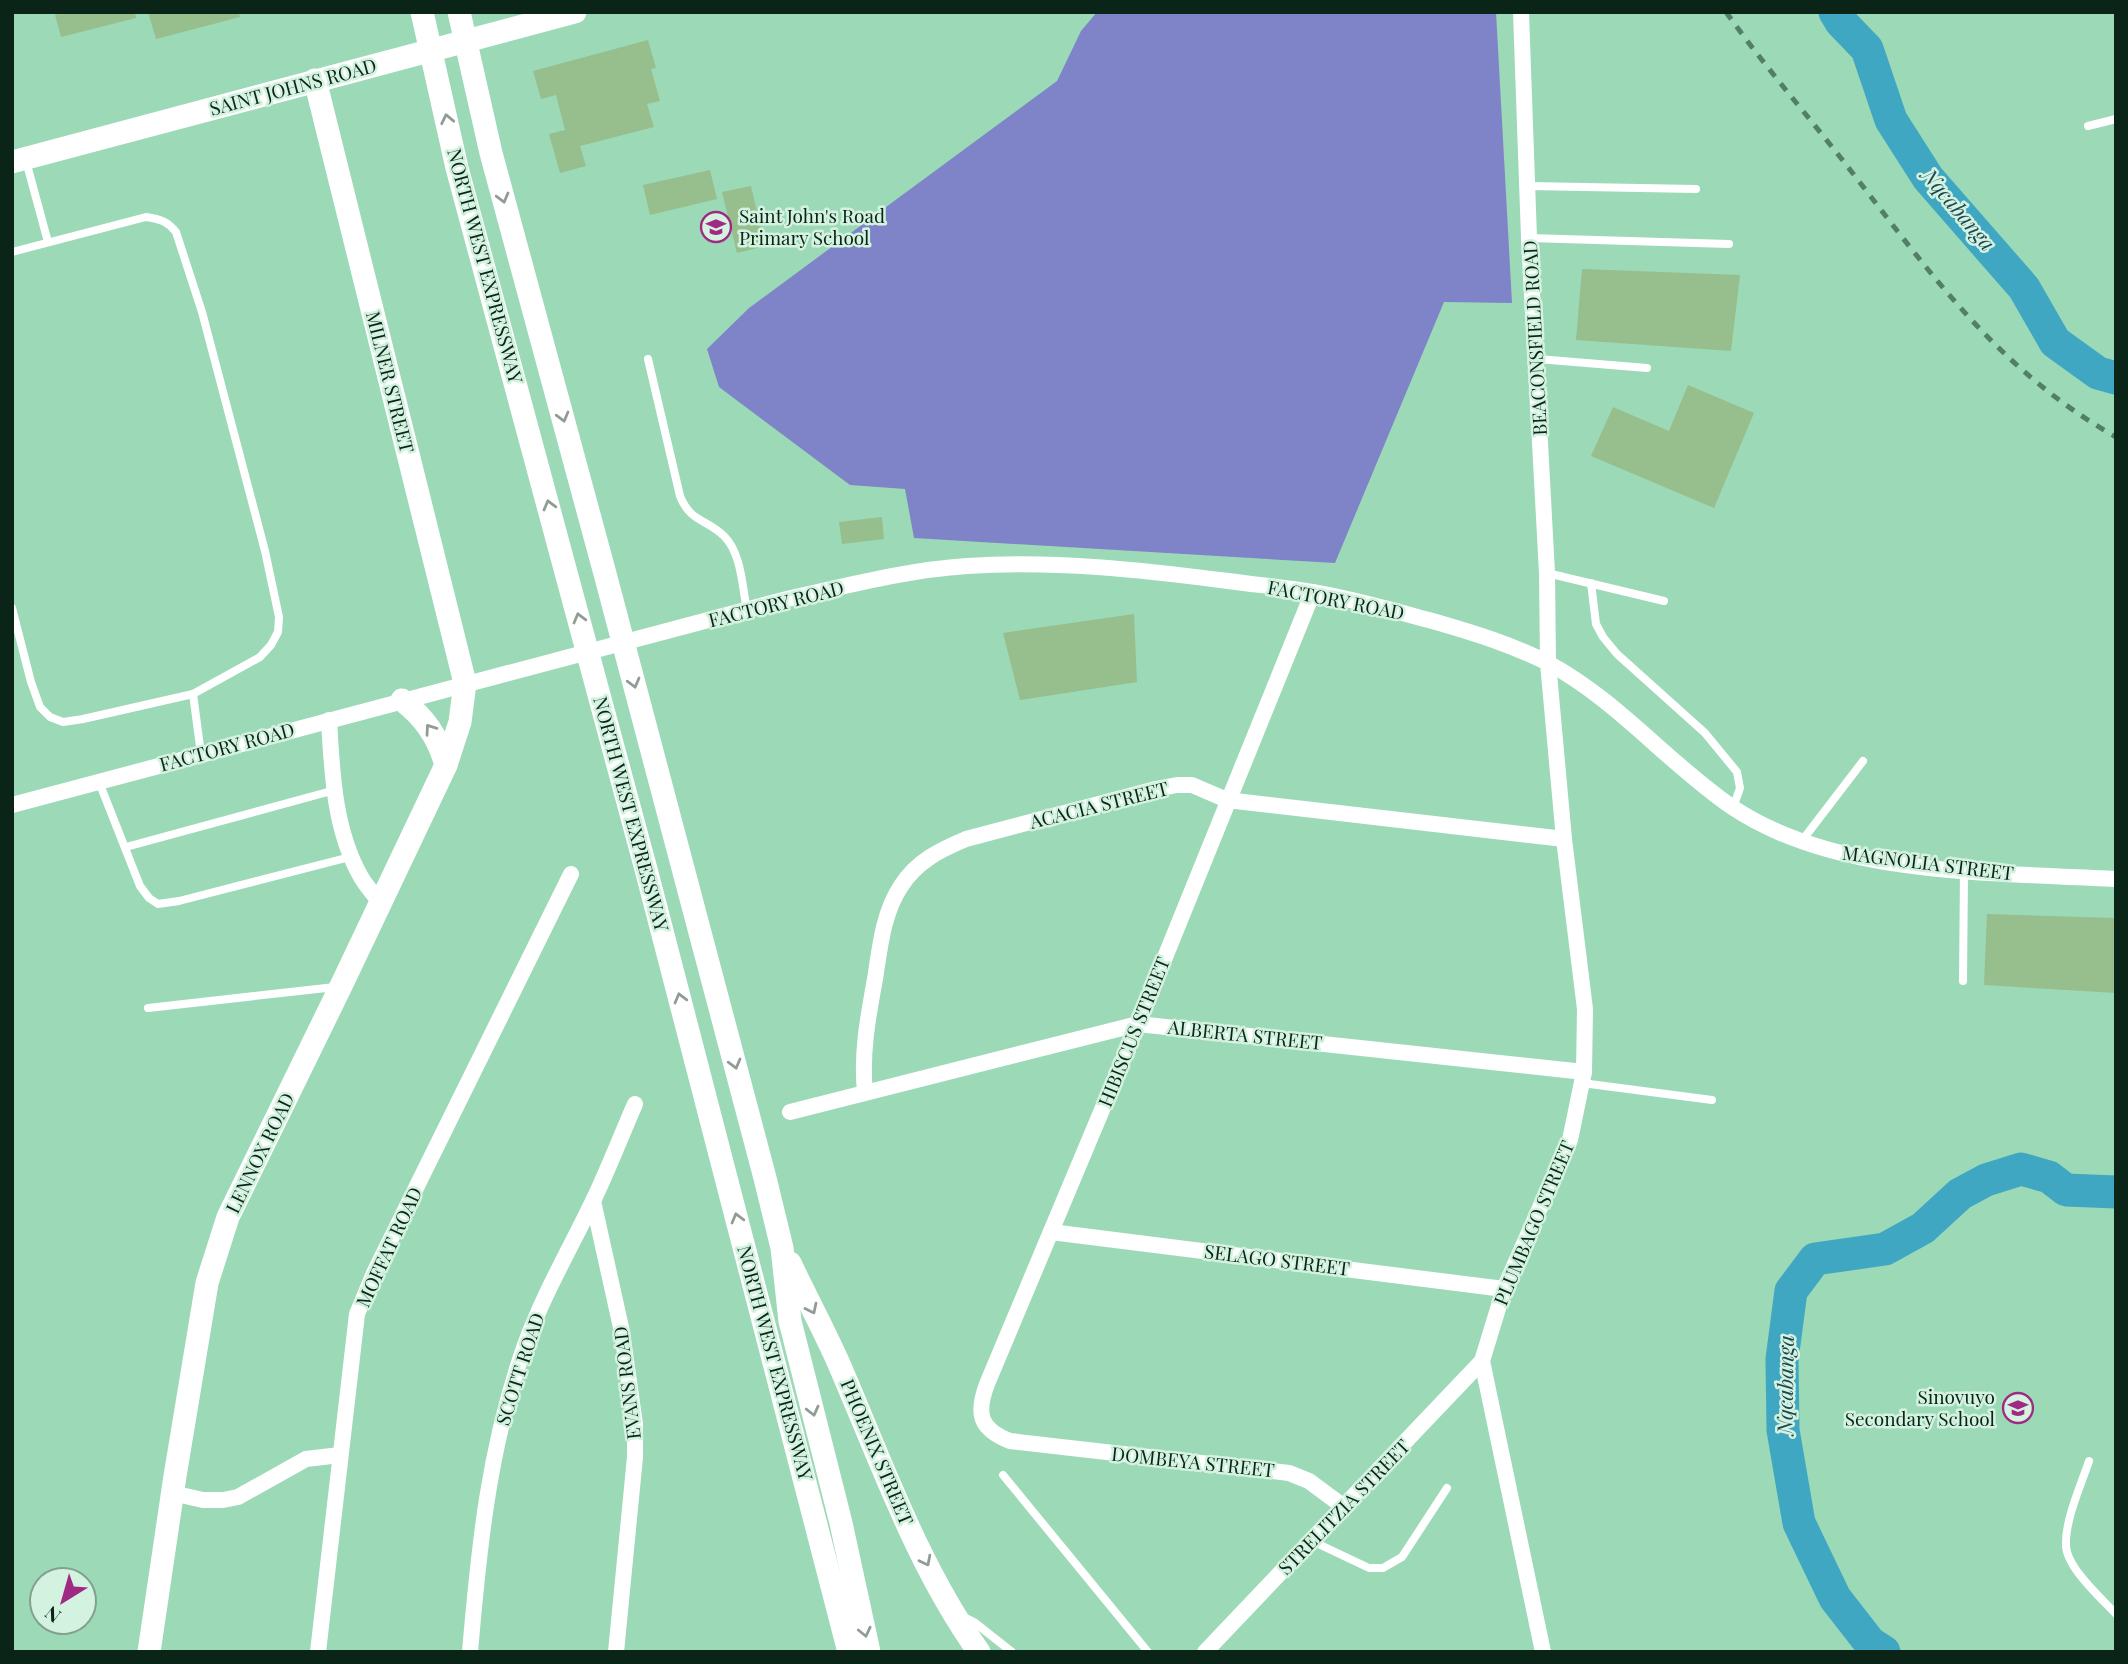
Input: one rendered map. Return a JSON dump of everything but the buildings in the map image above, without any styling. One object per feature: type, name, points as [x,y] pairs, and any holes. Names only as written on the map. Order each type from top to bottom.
[{"type":"main road","name":"NORTH WEST EXPRESSWAY","points":[[422,12],[457,167],[647,873],[849,1652]]},
{"type":"main road","name":"NORTH WEST EXPRESSWAY","points":[[459,12],[491,153],[604,570],[782,1248]]},
{"type":"main road","name":"SAINT JOHNS ROAD","points":[[19,160],[575,12]]},
{"type":"main road","name":"MILNER STREET","points":[[315,80],[465,683]]},
{"type":"main road","name":"LENNOX ROAD","points":[[149,1652],[207,1283],[217,1248],[228,1217],[446,765],[460,722],[465,683]]},
{"type":"main road","points":[[402,700],[429,726],[440,744],[446,765]]},
{"type":"main road","points":[[782,1248],[790,1321],[841,1523],[869,1652]]},
{"type":"main road","name":"PHOENIX STREET","points":[[782,1248],[838,1361],[899,1506],[952,1611],[979,1652]]},
{"type":"main road","points":[[804,1475],[836,1652]]},
{"type":"street","name":"BEACONSFIELD ROAD","points":[[1521,12],[1548,573],[1548,663]]},
{"type":"street","name":"FACTORY ROAD","points":[[12,805],[787,599],[915,572],[993,565],[1083,566],[1313,592],[1461,629],[1548,663]]},
{"type":"street","name":"HIBISCUS STREET","points":[[1031,1445],[997,1436],[981,1415],[981,1402],[1313,592]]},
{"type":"street","name":"MAGNOLIA STREET","points":[[1548,663],[1594,693],[1695,779],[1734,808],[1801,842],[1858,858],[1964,871],[2116,879]]},
{"type":"street","name":"PLUMBAGO STREET","points":[[1543,1652],[1482,1362],[1504,1289],[1566,1150],[1577,1114],[1583,1077],[1585,1009],[1564,838],[1548,663]]},
{"type":"street","points":[[329,720],[339,818],[350,857],[380,903]]},
{"type":"street","name":"ACACIA STREET","points":[[865,1092],[862,1070],[864,1049],[885,922],[891,902],[902,883],[922,862],[939,850],[966,839],[1156,789],[1192,785],[1227,800],[1564,838]]},
{"type":"street","name":"MOFFAT ROAD","points":[[318,1652],[355,1330],[363,1298],[570,874]]},
{"type":"street","name":"ALBERTA STREET","points":[[790,1112],[1138,1024],[1583,1077]]},
{"type":"street","name":"SCOTT ROAD","points":[[470,1652],[484,1509],[505,1411],[535,1317],[593,1200],[635,1104]]},
{"type":"street","name":"EVANS ROAD","points":[[593,1200],[622,1332],[635,1424],[635,1457],[617,1652]]},
{"type":"street","name":"SELAGO STREET","points":[[1051,1232],[1504,1289]]},
{"type":"street","name":"STRELITZIA STREET","points":[[1205,1652],[1482,1362]]},
{"type":"street","name":"DOMBEYA STREET","points":[[1031,1445],[1289,1473],[1309,1481],[1345,1507]]},
{"type":"street","points":[[172,1493],[203,1500],[238,1497],[306,1459],[340,1455]]},
{"type":"lane","points":[[2088,126],[2116,119]]},
{"type":"lane","points":[[19,160],[48,242]]},
{"type":"lane","points":[[1528,186],[1696,189]]},
{"type":"lane","points":[[12,252],[146,217],[159,218],[169,223],[181,244],[202,312],[265,551],[279,617],[278,632],[260,657],[192,694],[63,722],[50,717],[40,707],[12,608]]},
{"type":"lane","points":[[1530,238],[1729,244]]},
{"type":"lane","points":[[648,359],[685,510],[723,536],[734,549],[747,610]]},
{"type":"lane","points":[[1538,359],[1647,368]]},
{"type":"lane","points":[[1548,573],[1664,601]]},
{"type":"lane","points":[[1591,583],[1596,624],[1602,637],[1617,654],[1705,733],[1737,772],[1740,788],[1734,808]]},
{"type":"lane","points":[[192,694],[201,754]]},
{"type":"lane","points":[[1801,842],[1863,761]]},
{"type":"lane","points":[[99,782],[140,886],[149,898],[158,904],[350,857]]},
{"type":"lane","points":[[126,847],[335,790]]},
{"type":"lane","points":[[1963,981],[1964,871]]},
{"type":"lane","points":[[148,1008],[341,986]]},
{"type":"lane","points":[[1583,1077],[1712,1100]]},
{"type":"lane","points":[[2089,1461],[2072,1513],[2066,1545],[2078,1572],[2116,1614]]},
{"type":"lane","points":[[1003,1475],[1147,1652]]},
{"type":"lane","points":[[1312,1541],[1369,1568],[1383,1568],[1402,1557],[1447,1488]]},
{"type":"lane","points":[[952,1611],[974,1622],[1012,1652]]},
{"type":"shaded area","points":[[1097,12],[1496,12],[1512,303],[1444,302],[1335,563],[914,538],[905,489],[850,485],[719,387],[707,349],[749,308],[1057,81],[1081,31]]},
{"type":"waterway","name":"Nqcabanga","points":[[1835,12],[1867,49],[1891,120],[1928,178],[2024,288],[2055,342],[2098,373],[2116,378]]},
{"type":"waterway","name":"Nqcabanga","points":[[1884,1652],[1870,1643],[1835,1598],[1799,1523],[1783,1430],[1782,1359],[1791,1291],[1815,1259],[1885,1249],[1923,1228],[1960,1194],[1986,1180],[2021,1169],[2049,1177],[2066,1190],[2116,1192]]},
{"type":"railway","points":[[1726,12],[1910,247],[1970,318],[2036,382],[2074,411],[2116,437]]},
{"type":"place","name":"Saint John's Road Primary School","points":[[716,227]]},
{"type":"place","name":"Sinovuyo Secondary School","points":[[2018,1408]]}]
